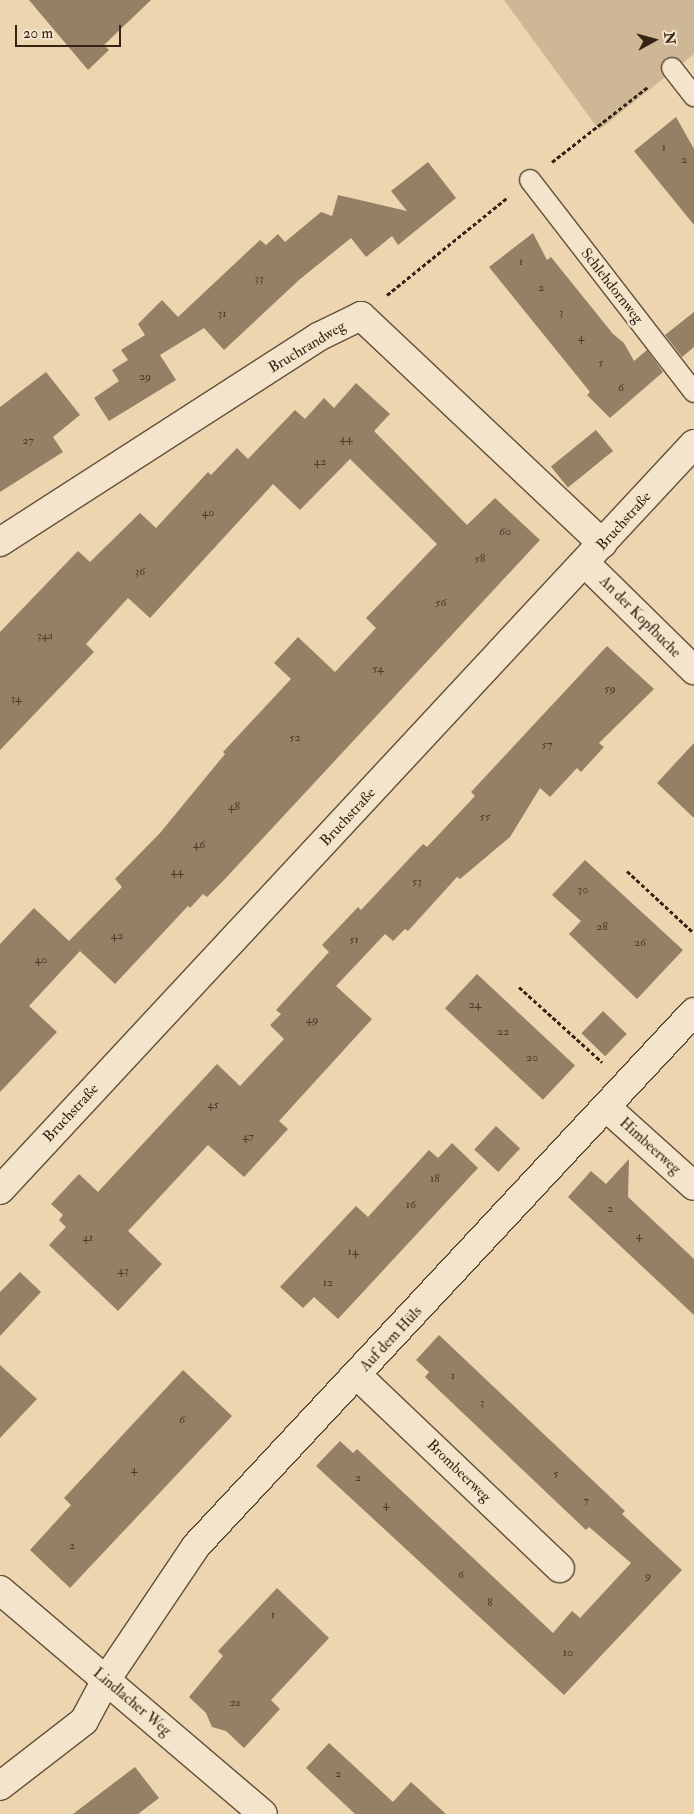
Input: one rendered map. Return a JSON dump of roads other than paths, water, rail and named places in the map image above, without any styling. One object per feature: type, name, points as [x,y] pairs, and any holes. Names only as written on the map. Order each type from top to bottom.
[{"type":"street","name":"Bruchrandweg","points":[[0,542],[318,337],[361,316],[594,554]]},
{"type":"street","name":"Bruchstraße","points":[[0,1190],[594,554],[694,444]]},
{"type":"street","name":"An der Kopfbuche","points":[[594,554],[694,670]]},
{"type":"street","name":"Auf dem Hüls","points":[[0,1786],[84,1722],[106,1680],[196,1546],[694,1012]]},
{"type":"street","name":"Himbeerweg","points":[[606,1106],[694,1186]]},
{"type":"street","name":"Brombeerweg","points":[[357,1375],[560,1568]]},
{"type":"street","name":"Lindlacher Weg","points":[[0,1590],[263,1814]]},
{"type":"lane","points":[[672,68],[694,96]]},
{"type":"lane","name":"Schlehdornweg","points":[[530,180],[694,392]]}]
